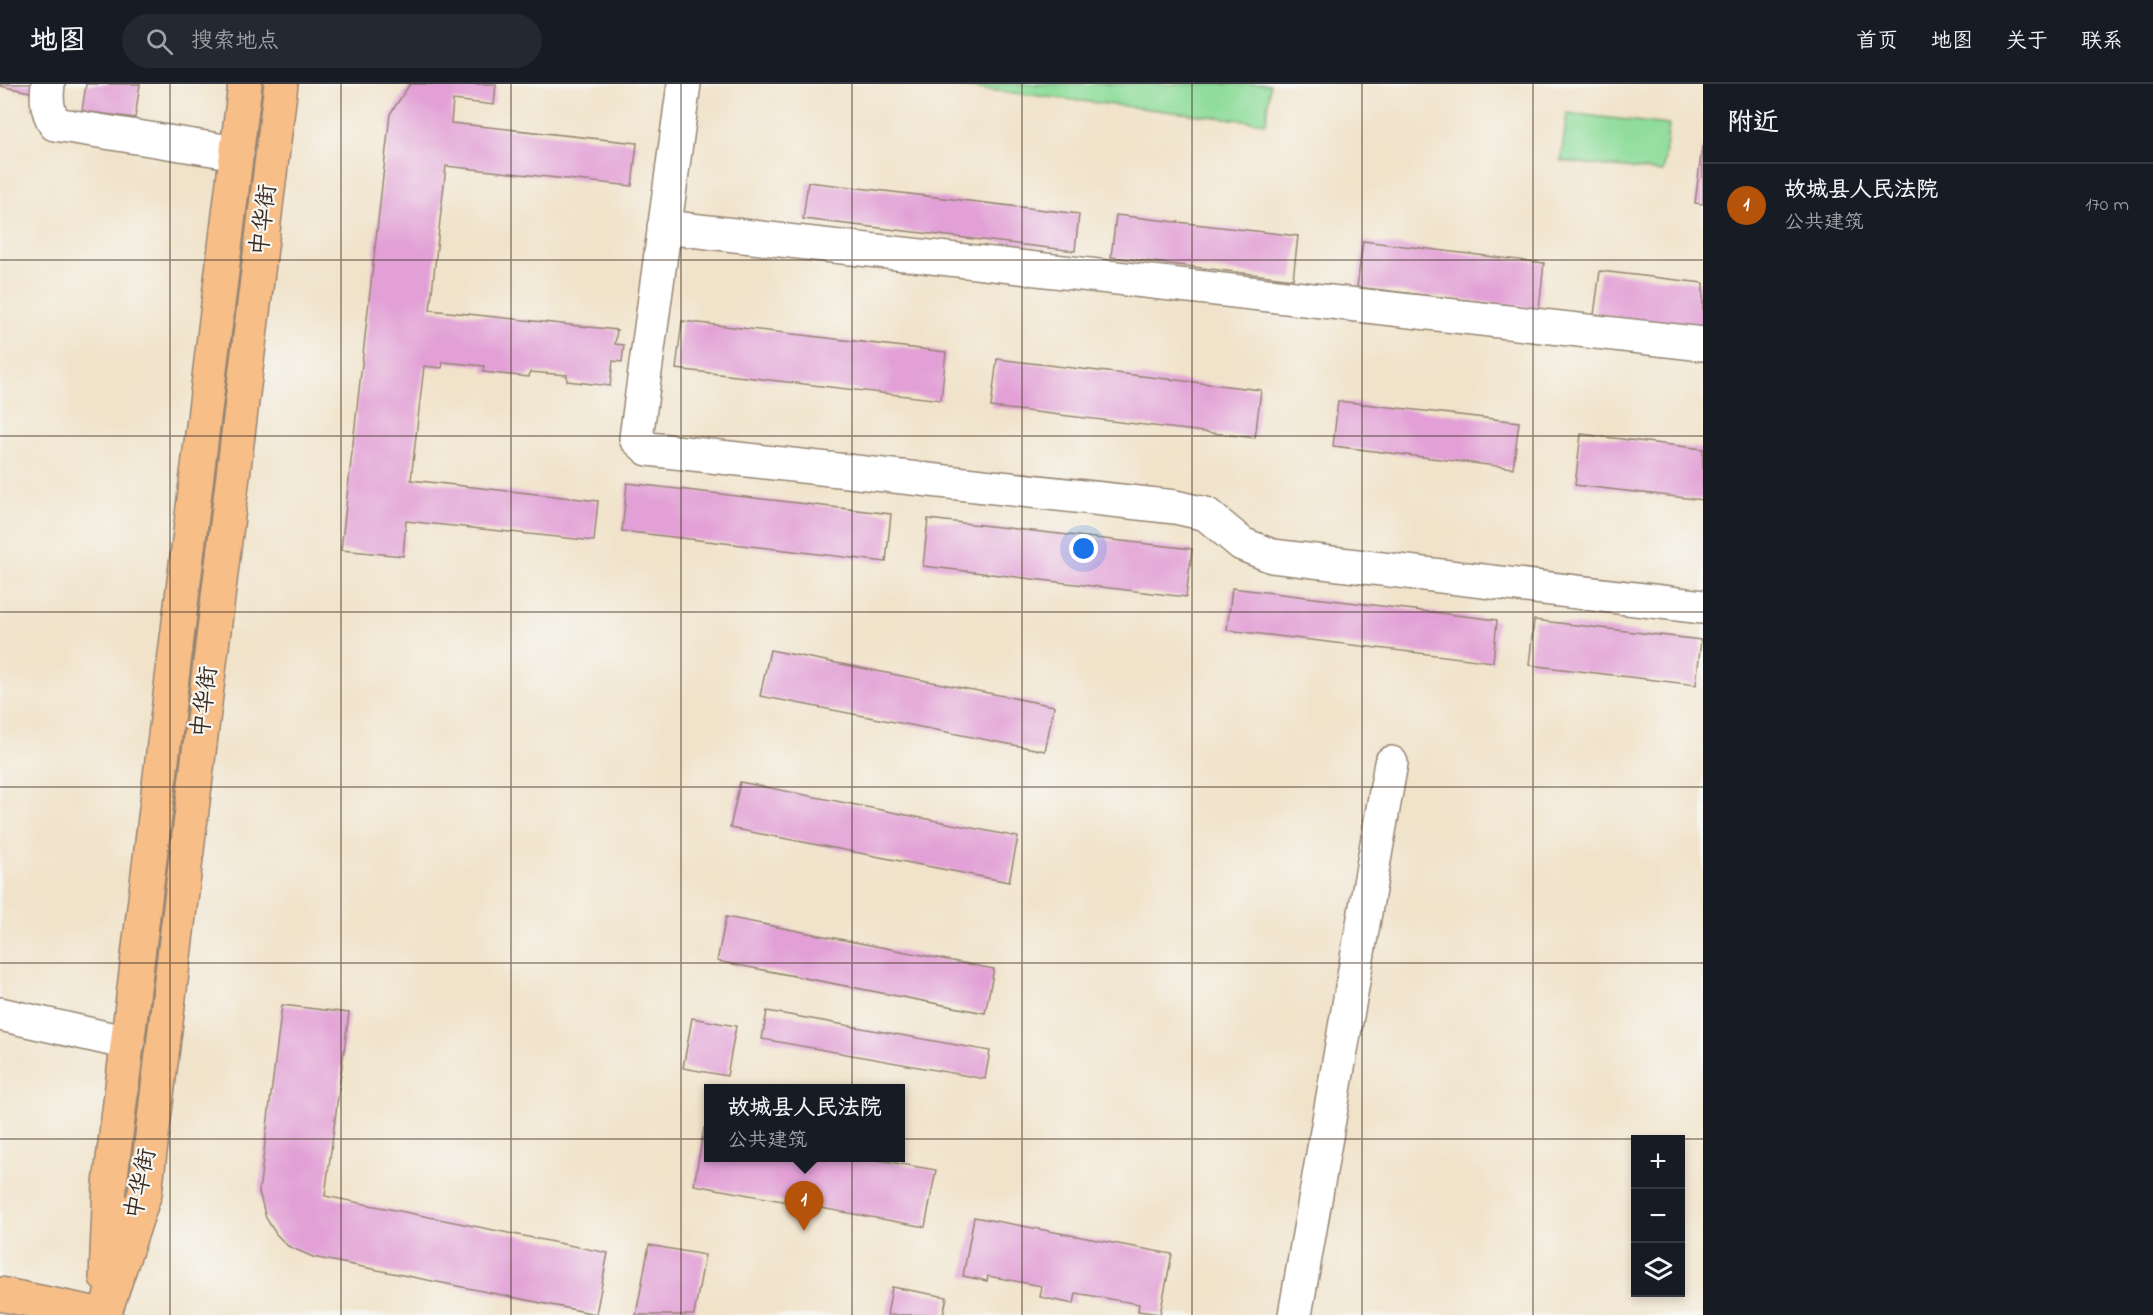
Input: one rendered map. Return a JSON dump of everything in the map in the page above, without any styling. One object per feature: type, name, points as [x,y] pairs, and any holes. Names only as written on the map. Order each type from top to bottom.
[{"type":"main road","name":"中华街","points":[[103,1315],[110,1184],[245,84]]},
{"type":"main road","name":"中华街","points":[[103,1315],[145,1193],[281,84]]},
{"type":"main road","points":[[0,1294],[103,1315]]},
{"type":"street","points":[[48,84],[46,100],[48,111],[55,124],[237,153]]},
{"type":"street","points":[[684,84],[636,438],[648,449],[1174,507],[1206,514],[1242,544],[1272,556],[1703,607]]},
{"type":"street","points":[[664,227],[1703,344]]},
{"type":"street","points":[[1295,1315],[1391,763]]},
{"type":"street","points":[[0,1014],[128,1043]]},
{"type":"green space","points":[[938,84],[1270,84],[1266,123]]},
{"type":"green space","points":[[1567,113],[1669,125],[1663,172],[1561,161]]},
{"type":"building","points":[[0,84],[37,84],[35,93],[0,86]]},
{"type":"building","points":[[86,84],[140,84],[135,118],[82,111]]},
{"type":"building","points":[[410,84],[496,84],[494,105],[453,100],[451,123],[637,143],[632,186],[446,166],[430,310],[617,330],[615,344],[624,345],[622,362],[613,361],[610,386],[567,381],[567,375],[530,372],[529,377],[483,372],[484,366],[443,362],[442,368],[424,366],[411,480],[598,501],[594,541],[406,521],[403,556],[341,550],[390,114]]},
{"type":"building","points":[[1703,148],[1703,204],[1695,203]]},
{"type":"building","points":[[808,182],[1079,214],[1075,251],[803,219]]},
{"type":"building","points":[[1116,215],[1298,236],[1293,279],[1111,257]]},
{"type":"building","points":[[1363,241],[1544,263],[1539,309],[1357,287]]},
{"type":"building","points":[[1600,271],[1703,283],[1703,328],[1594,315]]},
{"type":"building","points":[[682,321],[946,352],[941,400],[676,369]]},
{"type":"building","points":[[997,359],[1261,390],[1255,438],[991,407]]},
{"type":"building","points":[[1338,401],[1519,422],[1513,468],[1333,446]]},
{"type":"building","points":[[1581,434],[1703,449],[1703,500],[1575,485]]},
{"type":"building","points":[[627,483],[891,514],[886,562],[622,531]]},
{"type":"building","points":[[928,519],[1192,549],[1186,597],[923,566]]},
{"type":"building","points":[[1232,588],[1497,620],[1493,662],[1227,630]]},
{"type":"building","points":[[1534,620],[1701,640],[1696,685],[1529,665]]},
{"type":"building","points":[[770,650],[1054,706],[1045,751],[760,696]]},
{"type":"building","points":[[740,782],[1018,837],[1009,882],[730,828]]},
{"type":"building","points":[[726,917],[994,969],[985,1013],[717,961]]},
{"type":"building","points":[[282,1005],[349,1013],[325,1196],[608,1253],[596,1314],[313,1257],[288,1246],[276,1234],[266,1218],[259,1192]]},
{"type":"building","points":[[767,1011],[990,1051],[985,1079],[762,1039]]},
{"type":"building","points":[[692,1018],[736,1026],[727,1076],[683,1068]]},
{"type":"building","points":[[704,1128],[704,1162],[890,1162],[936,1170],[925,1227],[694,1185]]},
{"type":"building","points":[[974,1217],[1172,1254],[1160,1314],[1138,1311],[1139,1304],[1076,1293],[1074,1304],[1040,1297],[1042,1286],[988,1276],[987,1281],[963,1276]]},
{"type":"building","points":[[649,1245],[705,1255],[694,1315],[636,1315]]},
{"type":"building","points":[[892,1287],[947,1297],[943,1315],[887,1315]]},
{"type":"place","name":"故城县人民法院","points":[[804,1231]]}]
